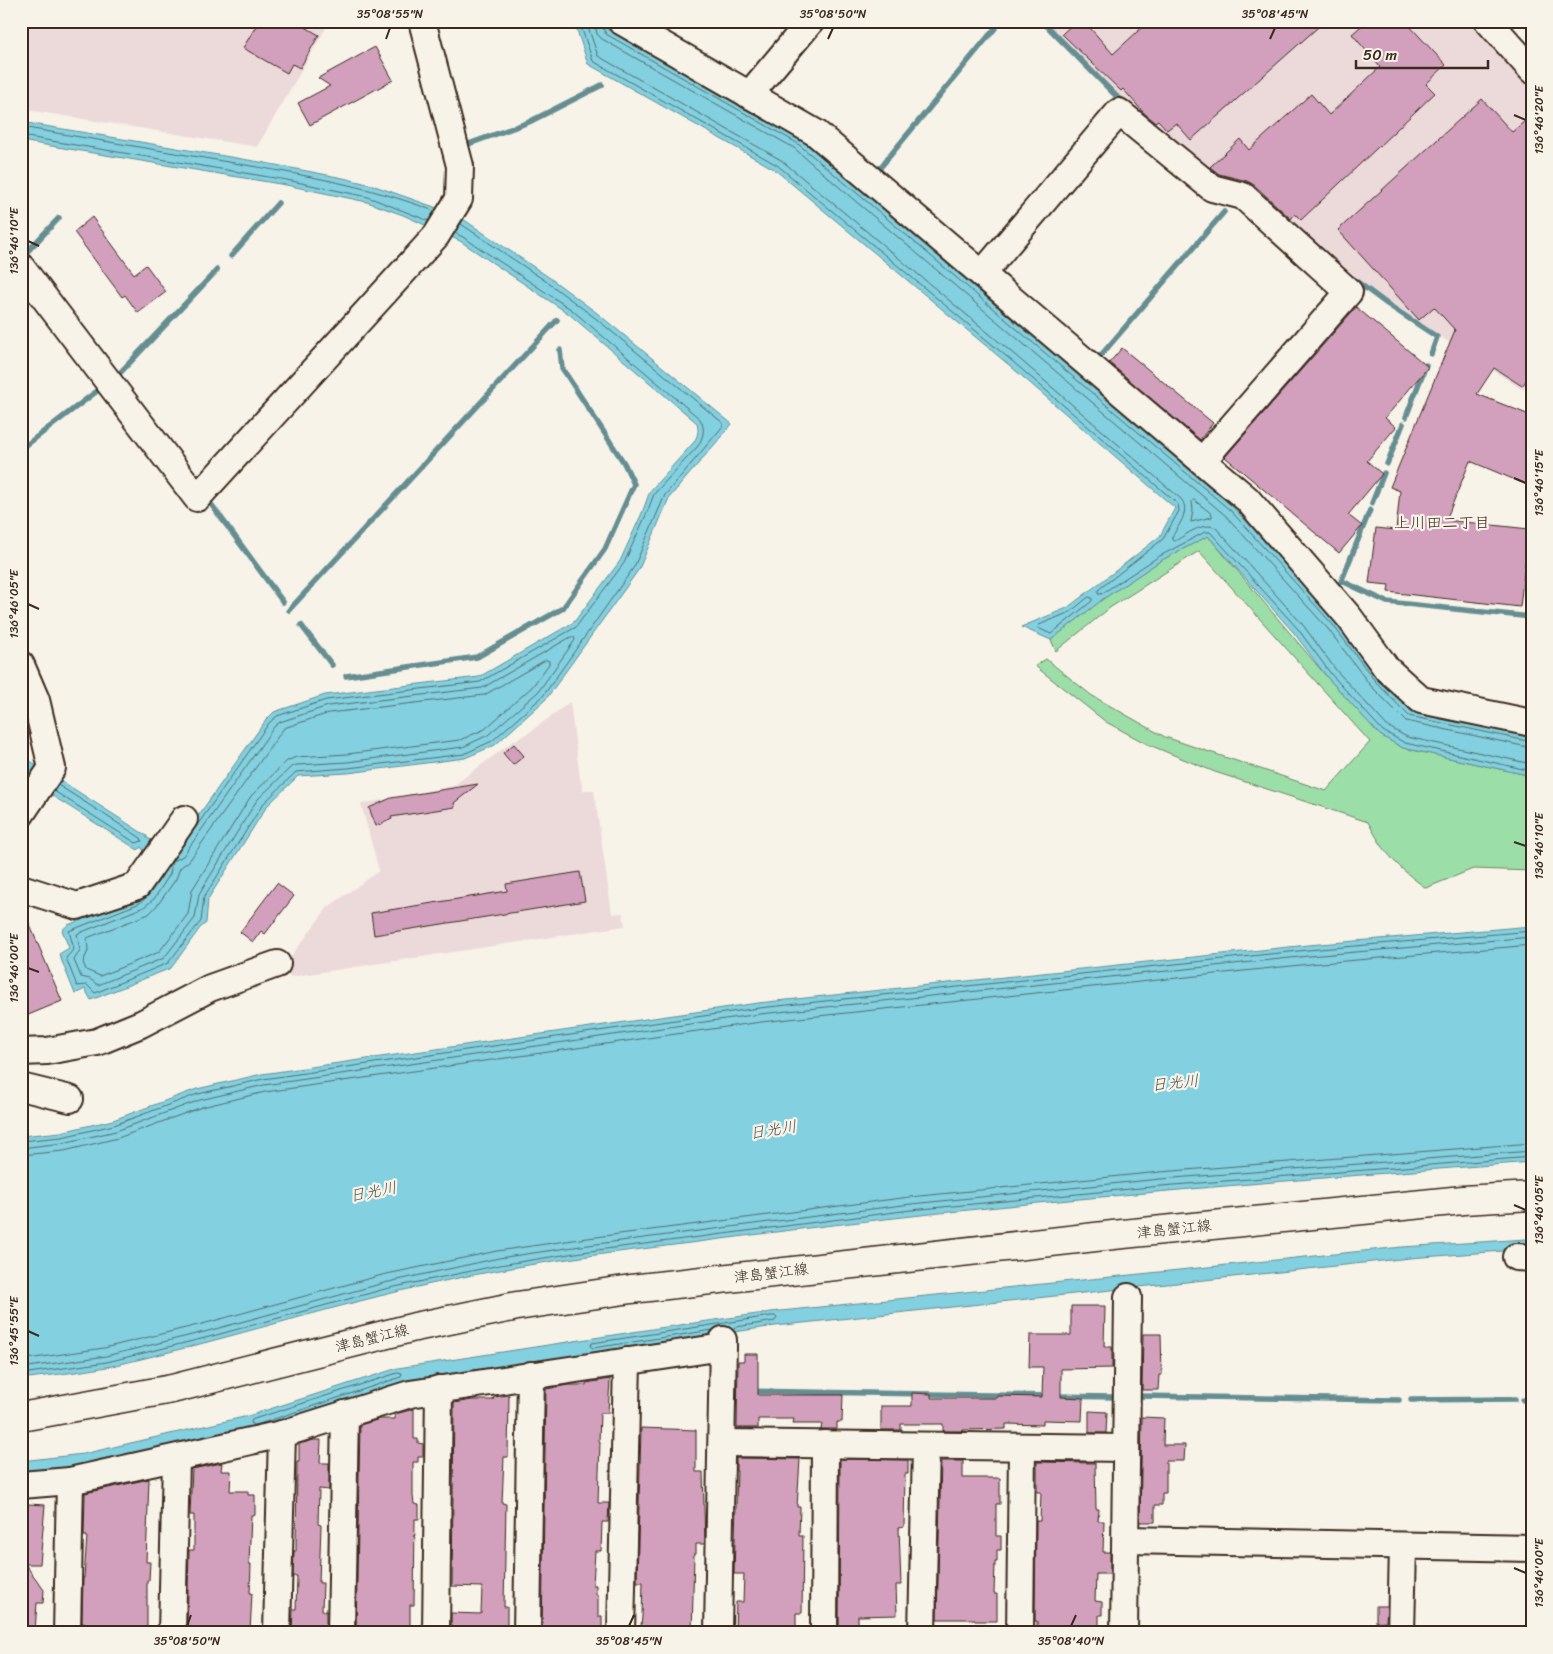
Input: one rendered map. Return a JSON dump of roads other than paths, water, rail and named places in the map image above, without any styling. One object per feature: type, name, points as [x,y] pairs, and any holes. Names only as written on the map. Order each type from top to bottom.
[{"type":"main road","name":"津島蟹江線","points":[[21,1417],[172,1389],[415,1327],[517,1306],[631,1289],[1132,1233],[1463,1200],[1532,1196]]},
{"type":"street","points":[[21,268],[197,498],[436,236],[459,198],[460,166],[422,21]]},
{"type":"street","points":[[621,21],[816,133],[1248,499],[1348,617],[1387,669],[1420,700],[1532,723]]},
{"type":"street","points":[[749,94],[811,21]]},
{"type":"street","points":[[1488,21],[1532,70]]},
{"type":"street","points":[[982,274],[1119,112],[1212,188],[1243,196],[1349,292],[1202,461]]},
{"type":"street","points":[[21,665],[36,700],[37,781],[21,814]]},
{"type":"street","points":[[21,888],[78,906],[137,886],[184,819]]},
{"type":"street","points":[[21,1052],[47,1051],[97,1042],[142,1024],[210,988],[277,964]]},
{"type":"street","points":[[21,1087],[70,1099]]},
{"type":"street","points":[[1124,1633],[1128,1297]]},
{"type":"street","points":[[21,1485],[70,1481],[282,1434],[410,1394],[627,1361],[723,1344],[718,1633]]},
{"type":"street","points":[[621,1633],[627,1361]]},
{"type":"street","points":[[527,1633],[531,1376]]},
{"type":"street","points":[[436,1633],[439,1389]]},
{"type":"street","points":[[341,1633],[345,1414]]},
{"type":"street","points":[[277,1633],[282,1434]]},
{"type":"street","points":[[722,1443],[1126,1448]]},
{"type":"street","points":[[824,1633],[826,1444]]},
{"type":"street","points":[[922,1633],[926,1446]]},
{"type":"street","points":[[1020,1633],[1022,1447]]},
{"type":"street","points":[[172,1633],[176,1458]]},
{"type":"street","points":[[67,1633],[70,1481]]},
{"type":"street","points":[[1126,1540],[1532,1548]]},
{"type":"street","points":[[1401,1633],[1403,1546]]},
{"type":"water","points":[[574,21],[605,21],[608,30],[800,139],[1234,508],[1337,622],[1379,678],[1412,712],[1532,737],[1532,776],[1403,748],[1380,735],[1327,677],[1294,633],[1208,536],[1160,561],[1103,599],[1051,640],[1021,627],[1067,608],[1131,559],[1160,536],[1175,508],[1009,365],[774,169],[588,64]]},
{"type":"water","points":[[21,122],[260,162],[343,178],[372,185],[457,215],[550,278],[597,313],[732,424],[669,498],[639,569],[546,699],[495,745],[465,758],[348,773],[298,776],[267,806],[208,899],[206,923],[200,928],[171,968],[91,1000],[85,989],[75,994],[59,954],[69,948],[62,930],[68,925],[138,898],[147,855],[141,847],[138,850],[21,776],[21,755],[147,836],[147,838],[174,850],[266,720],[274,712],[325,695],[479,677],[574,622],[620,561],[650,491],[694,442],[698,428],[697,423],[569,314],[460,241],[403,215],[367,202],[286,185],[21,141]]},
{"type":"water","name":"日光川","points":[[1532,926],[1532,1162],[1029,1204],[929,1214],[586,1256],[451,1279],[402,1290],[112,1366],[21,1379],[21,1136],[61,1132],[113,1120],[197,1089],[262,1074],[758,1003],[1308,945]]},
{"type":"water","points":[[1532,1240],[1532,1252],[1516,1250],[1410,1258],[775,1326],[408,1380],[260,1429],[87,1468],[21,1476],[21,1461],[83,1454],[248,1416],[398,1368],[771,1312],[1402,1247]]},
{"type":"waterway","points":[[879,169],[1001,21]]},
{"type":"waterway","points":[[1042,21],[1123,103]]},
{"type":"waterway","points":[[466,145],[529,122],[602,85]]},
{"type":"waterway","points":[[231,256],[278,203]]},
{"type":"waterway","points":[[1096,361],[1224,212]]},
{"type":"waterway","points":[[26,260],[23,256],[59,218]]},
{"type":"waterway","points":[[118,375],[217,270]]},
{"type":"waterway","points":[[1352,278],[1437,337],[1431,354]]},
{"type":"waterway","points":[[289,610],[557,320]]},
{"type":"waterway","points":[[346,676],[477,657],[563,608],[605,549],[634,484],[624,463],[562,368],[560,350]]},
{"type":"waterway","points":[[1406,417],[1426,365]]},
{"type":"waterway","points":[[21,449],[101,388]]},
{"type":"waterway","points":[[1387,464],[1403,424]]},
{"type":"waterway","points":[[1372,503],[1384,473]]},
{"type":"waterway","points":[[211,504],[283,602]]},
{"type":"waterway","points":[[1341,582],[1370,510]]},
{"type":"waterway","points":[[1342,581],[1387,602],[1532,617]]},
{"type":"waterway","points":[[301,625],[332,665]]},
{"type":"waterway","points":[[736,1391],[1114,1397]]},
{"type":"waterway","points":[[1139,1396],[1399,1400]]},
{"type":"waterway","points":[[1411,1400],[1515,1399]]},
{"type":"waterway","points":[[1523,1400],[1532,1400]]},
{"type":"district","name":"上川田二丁目","points":[[1442,522]]}]
